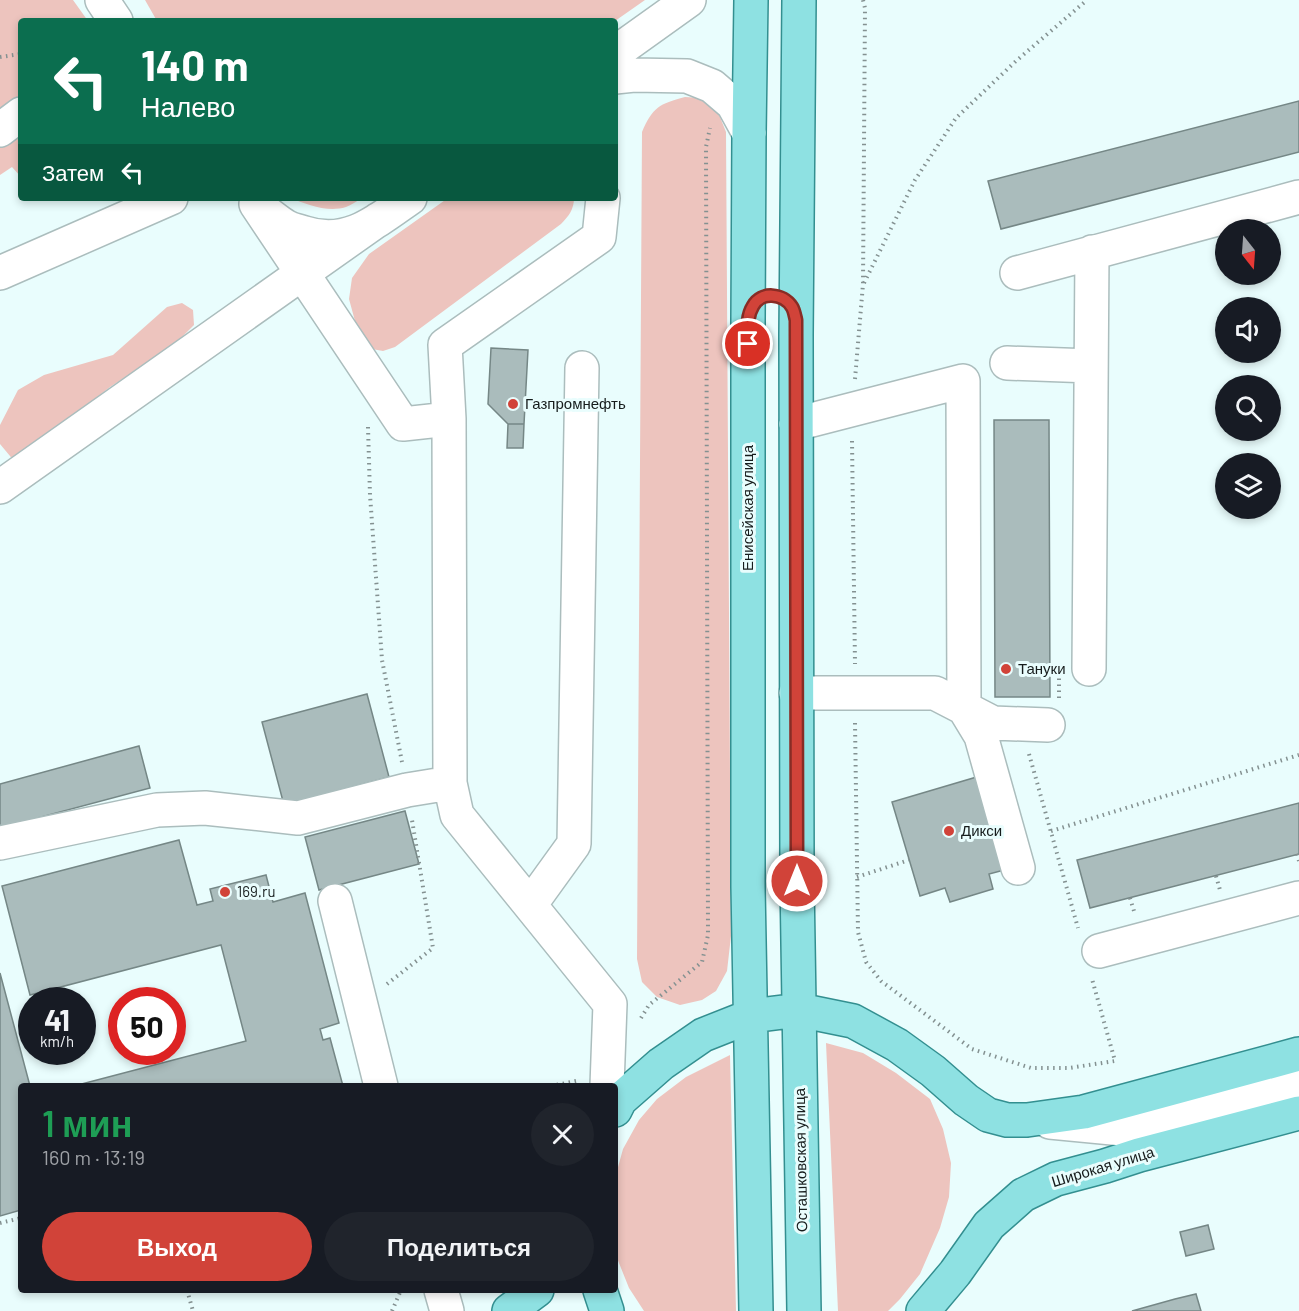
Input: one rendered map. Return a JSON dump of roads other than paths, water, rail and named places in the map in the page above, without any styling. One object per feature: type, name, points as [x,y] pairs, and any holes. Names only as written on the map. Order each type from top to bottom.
[{"type":"main road","name":"Енисейская улица","points":[[751,0],[748,321],[748,937],[752,1016]]},
{"type":"main road","points":[[798,0],[796,693],[799,1010]]},
{"type":"main road","points":[[748,321],[753,305],[762,297],[775,295],[784,298],[792,307],[796,320]]},
{"type":"main road","name":"Широкая улица","points":[[618,1104],[661,1064],[704,1035],[752,1016],[799,1010],[853,1020],[897,1045],[988,1115],[1007,1120],[1027,1120],[1084,1112],[1299,1054]]},
{"type":"main road","name":"Осташковская улица","points":[[799,1010],[804,1311]]},
{"type":"main road","points":[[752,1016],[756,1311]]},
{"type":"main road","name":"Широкая улица","points":[[930,1310],[989,1225],[1023,1195],[1056,1179],[1299,1113]]},
{"type":"main road","points":[[509,1311],[533,1293]]},
{"type":"main road","points":[[601,1293],[607,1311]]},
{"type":"street","points":[[102,0],[114,18]]},
{"type":"street","points":[[618,51],[689,0]]},
{"type":"street","points":[[618,77],[687,76],[712,86],[733,104],[749,133]]},
{"type":"street","points":[[0,130],[18,116]]},
{"type":"street","points":[[1017,273],[1299,197]]},
{"type":"street","points":[[0,273],[164,201]]},
{"type":"street","points":[[253,201],[288,228],[315,237],[354,234],[379,219]]},
{"type":"street","points":[[253,201],[403,424],[448,419]]},
{"type":"street","points":[[3,479],[406,201]]},
{"type":"street","points":[[603,201],[599,237],[445,345],[448,419],[450,783],[457,815],[610,1004],[607,1083]]},
{"type":"street","points":[[1089,669],[1092,252]]},
{"type":"street","points":[[1006,363],[1090,366]]},
{"type":"street","points":[[530,905],[574,844],[582,368]]},
{"type":"street","points":[[796,424],[963,381],[964,708],[981,736],[1018,868]]},
{"type":"street","points":[[796,693],[935,693],[993,723],[1034,725]]},
{"type":"street","points":[[0,843],[157,810],[205,808],[298,818],[407,790],[450,783]]},
{"type":"street","points":[[1090,953],[1299,898]]},
{"type":"street","points":[[335,901],[380,1083]]},
{"type":"street","name":"Широкая улица","points":[[1027,1120],[1133,1130],[1299,1085]]},
{"type":"street","points":[[1056,1179],[1133,1130]]},
{"type":"street","points":[[442,1293],[447,1311]]},
{"type":"place","name":"Газпромнефть","points":[[513,404]]},
{"type":"place","name":"Тануки","points":[[1006,669]]},
{"type":"place","name":"Дикси","points":[[949,831]]},
{"type":"place","name":"169.ru","points":[[225,892]]}]
